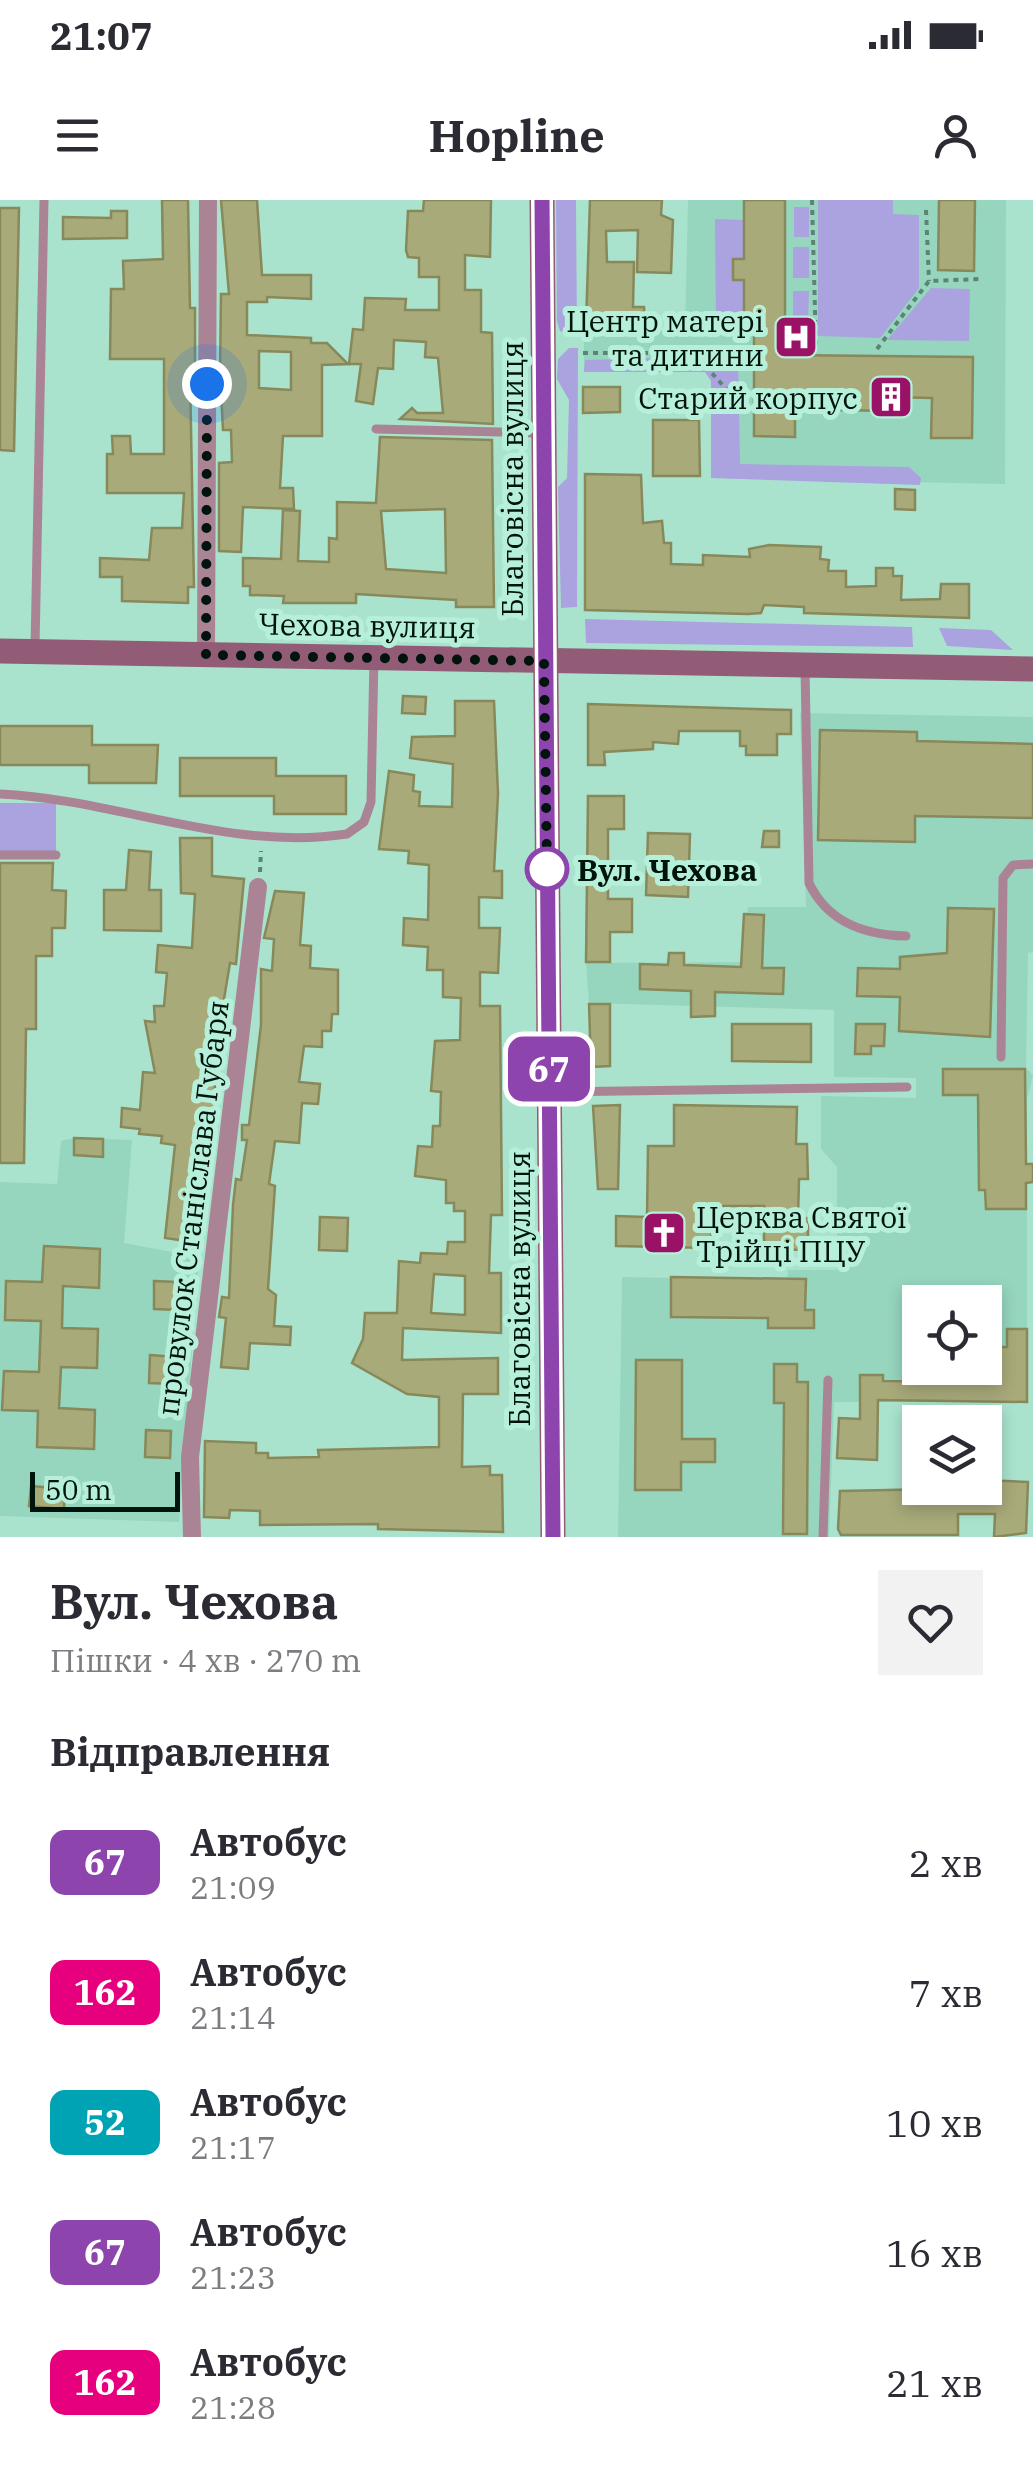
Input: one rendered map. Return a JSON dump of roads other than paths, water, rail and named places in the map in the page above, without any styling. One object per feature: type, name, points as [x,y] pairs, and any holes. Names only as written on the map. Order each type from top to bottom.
[{"type":"main road","name":"Благовісна вулиця","points":[[542,200],[553,1537]]},
{"type":"main road","name":"Чехова вулиця","points":[[0,651],[1033,669]]},
{"type":"street","points":[[206,655],[208,200]]},
{"type":"street","name":"провулок Станіслава Губаря","points":[[192,1537],[190,1457],[258,886]]},
{"type":"lane","points":[[35,650],[44,200]]},
{"type":"lane","points":[[376,429],[543,433]]},
{"type":"lane","points":[[0,794],[50,797],[212,831],[336,835],[364,822],[371,802],[374,656]]},
{"type":"lane","points":[[805,665],[808,883],[821,902],[857,930],[906,936]]},
{"type":"lane","points":[[0,855],[56,855]]},
{"type":"lane","points":[[1001,1057],[1003,878],[1012,865],[1033,864]]},
{"type":"lane","points":[[549,1092],[907,1087]]},
{"type":"lane","points":[[823,1537],[828,1380]]},
{"type":"place","name":"Центр матері та дитини","points":[[796,337]]},
{"type":"place","name":"Старий корпус","points":[[891,397]]},
{"type":"place","name":"Вул. Чехова","points":[[547,869]]},
{"type":"place","name":"Церква Святої Трійці ПЦУ","points":[[664,1233]]}]
